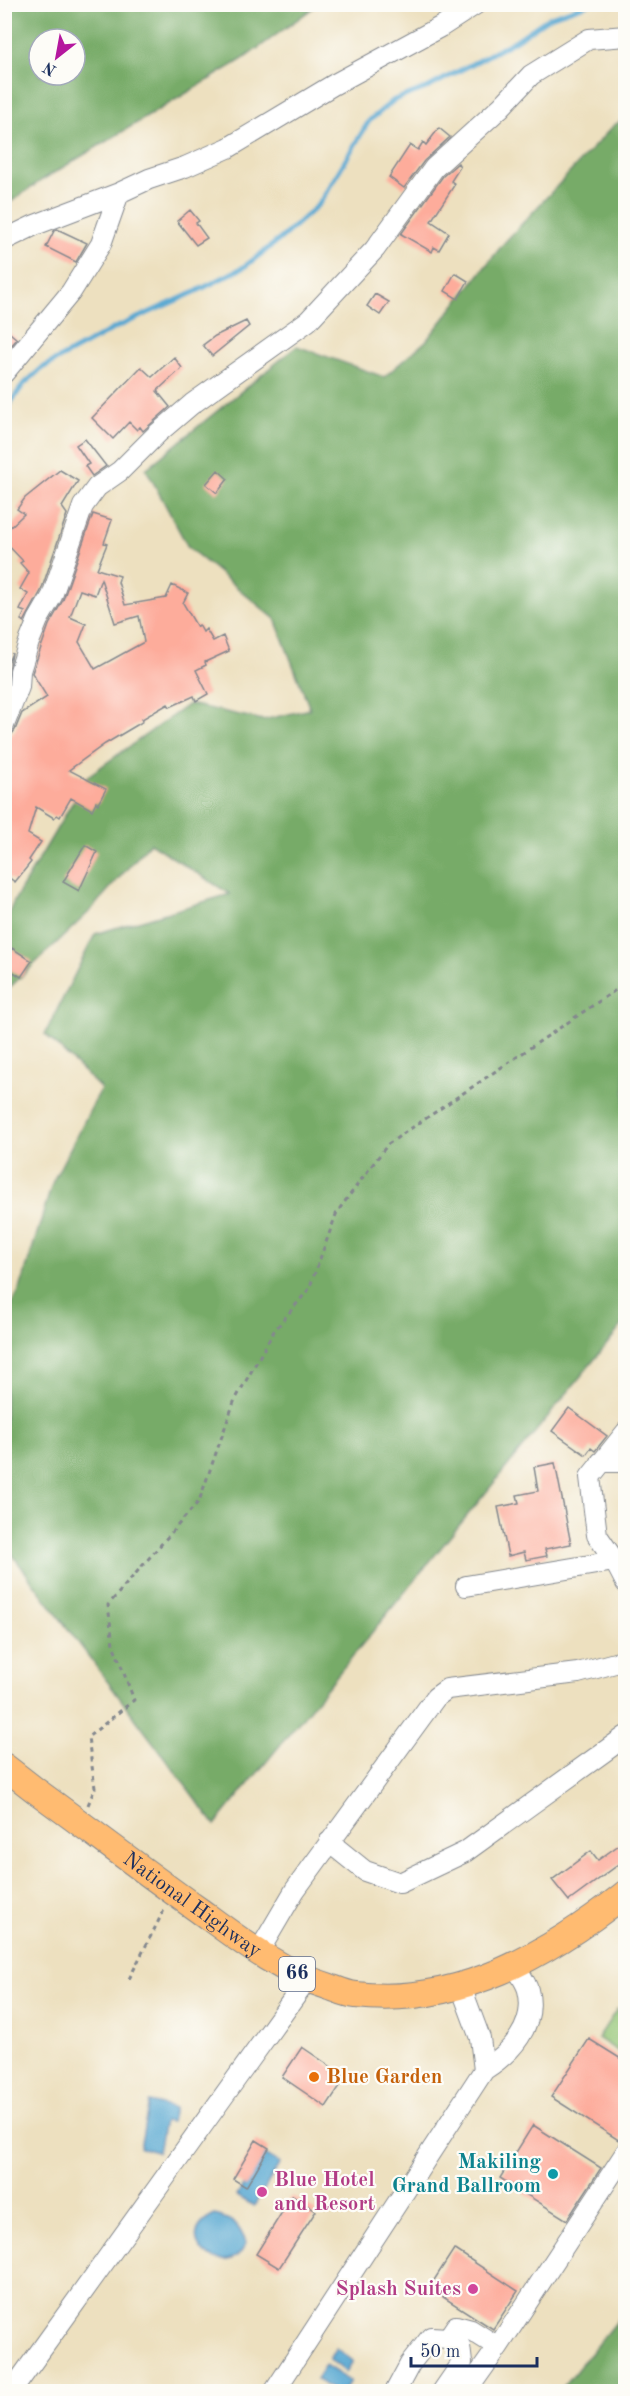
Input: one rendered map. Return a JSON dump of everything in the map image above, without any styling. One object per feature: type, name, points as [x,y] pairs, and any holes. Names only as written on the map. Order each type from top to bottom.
[{"type":"main road","name":"National Highway","points":[[4,1766],[258,1953],[307,1980],[354,1995],[428,1994],[461,1987],[515,1966],[591,1921],[626,1893]]},
{"type":"street","points":[[4,240],[35,225],[228,148],[333,85],[442,26],[476,4]]},
{"type":"street","points":[[4,725],[19,687],[20,671],[29,642],[38,620],[52,597],[83,506],[98,486],[120,471],[158,433],[192,404],[308,321],[328,302],[375,249],[434,168],[501,107],[519,86],[551,62],[589,39],[626,36]]},
{"type":"street","points":[[4,373],[71,292],[101,244],[119,193]]},
{"type":"street","points":[[626,1432],[590,1477],[597,1535],[620,1560],[626,1583]]},
{"type":"street","points":[[601,1462],[626,1462]]},
{"type":"street","points":[[466,1586],[620,1560]]},
{"type":"street","points":[[258,1953],[295,1890],[436,1697],[447,1689],[578,1673],[626,1660]]},
{"type":"street","points":[[329,1842],[365,1871],[400,1883],[465,1851],[626,1736]]},
{"type":"street","points":[[274,2391],[484,2070],[499,2061],[513,2047],[530,2012],[528,1989],[515,1966]]},
{"type":"street","points":[[11,2391],[307,1980]]},
{"type":"street","points":[[461,1987],[480,2038],[484,2070]]},
{"type":"street","points":[[466,2391],[498,2348],[626,2152]]},
{"type":"street","points":[[448,2338],[456,2326],[471,2330],[498,2348]]},
{"type":"street","points":[[394,2391],[410,2364],[431,2337],[448,2338],[460,2346],[462,2363],[442,2391]]},
{"type":"path","points":[[81,1823],[95,1788],[88,1737],[134,1700],[113,1644],[108,1605],[199,1502],[234,1402],[274,1331],[309,1289],[337,1212],[388,1144],[626,983]]},
{"type":"path","points":[[129,1979],[173,1892]]},
{"type":"green space","points":[[5,4],[317,4],[243,59],[42,180],[5,206]]},
{"type":"green space","points":[[625,119],[625,1322],[215,1825],[5,1545],[5,1317],[20,1289],[53,1181],[101,1089],[45,1034],[95,934],[230,894],[150,843],[89,912],[5,992],[5,922],[14,901],[88,776],[189,704],[263,720],[310,709],[275,619],[188,547],[146,469],[297,346],[384,377],[426,341],[504,243],[614,125]]},
{"type":"green space","points":[[617,2009],[625,2015],[625,2056],[598,2038]]},
{"type":"green space","points":[[625,2310],[625,2391],[560,2391]]},
{"type":"water","points":[[149,2102],[174,2108],[171,2122],[164,2121],[158,2152],[140,2148]]},
{"type":"water","points":[[263,2153],[280,2163],[254,2206],[237,2196]]},
{"type":"water","points":[[215,2215],[235,2224],[246,2243],[238,2255],[227,2260],[216,2259],[206,2254],[199,2245],[196,2235],[201,2225]]},
{"type":"water","points":[[336,2348],[353,2361],[346,2372],[329,2359]]},
{"type":"water","points":[[325,2365],[350,2381],[343,2391],[334,2391],[316,2379]]},
{"type":"building","points":[[439,128],[450,137],[424,161],[404,188],[389,177],[410,145],[418,150],[423,142],[426,145]]},
{"type":"building","points":[[458,163],[460,167],[451,181],[455,184],[431,221],[449,233],[439,250],[434,247],[432,252],[401,234],[443,176]]},
{"type":"building","points":[[190,210],[199,221],[196,223],[207,238],[196,245],[177,221]]},
{"type":"building","points":[[57,229],[87,243],[76,262],[46,247]]},
{"type":"building","points":[[455,273],[468,281],[458,299],[445,291]]},
{"type":"building","points":[[375,294],[389,302],[380,315],[367,306]]},
{"type":"building","points":[[246,321],[249,326],[212,356],[203,345],[215,336]]},
{"type":"building","points":[[4,328],[17,339],[4,354]]},
{"type":"building","points":[[174,357],[182,368],[157,391],[170,407],[143,431],[140,427],[137,430],[129,422],[113,439],[92,418],[141,367],[152,377]]},
{"type":"building","points":[[85,439],[106,466],[92,476],[85,466],[89,464],[76,445]]},
{"type":"building","points":[[60,470],[78,481],[62,507],[67,514],[41,591],[24,622],[21,620],[25,612],[20,610],[28,594],[20,589],[29,573],[20,563],[23,561],[4,541],[4,533],[24,514],[17,509],[25,498]]},
{"type":"building","points":[[218,470],[228,479],[217,493],[206,484]]},
{"type":"building","points":[[93,514],[112,520],[104,543],[107,544],[97,569],[120,576],[118,582],[125,605],[166,598],[172,585],[188,593],[183,603],[197,627],[199,625],[203,632],[206,629],[213,641],[223,636],[229,651],[205,662],[206,665],[196,670],[208,694],[196,701],[194,696],[170,707],[168,704],[142,719],[143,721],[105,744],[69,770],[106,789],[92,810],[71,798],[60,817],[57,815],[54,818],[36,807],[28,834],[41,842],[29,860],[31,862],[15,882],[4,874],[4,737],[11,735],[15,730],[22,713],[47,697],[32,673],[49,625],[63,600]],"holes":[[[101,579],[115,623],[139,616],[144,642],[95,669],[79,642],[86,624],[70,617],[80,590],[95,595]]]},
{"type":"building","points":[[12,653],[7,684],[4,691],[4,672]]},
{"type":"building","points":[[85,845],[97,852],[79,891],[63,882]]},
{"type":"building","points":[[12,948],[32,961],[21,977],[4,966],[4,960]]},
{"type":"building","points":[[569,1408],[607,1436],[595,1451],[591,1448],[586,1455],[552,1431]]},
{"type":"building","points":[[555,1463],[571,1544],[545,1549],[547,1556],[526,1560],[524,1552],[508,1556],[498,1507],[519,1503],[517,1495],[538,1491],[534,1467]]},
{"type":"building","points":[[626,1840],[626,1859],[569,1901],[552,1880],[591,1851],[598,1860]]},
{"type":"building","points":[[589,2039],[626,2062],[626,2132],[620,2141],[551,2097]]},
{"type":"building","name":"Blue Garden","points":[[302,2047],[346,2077],[326,2107],[282,2077]]},
{"type":"building","name":"Makiling Grand Ballroom","points":[[533,2125],[601,2168],[567,2220],[500,2178]]},
{"type":"building","points":[[256,2140],[269,2148],[246,2187],[233,2179]]},
{"type":"building","points":[[292,2196],[316,2211],[279,2268],[256,2254]]},
{"type":"building","name":"Splash Suites","points":[[454,2249],[518,2291],[493,2329],[429,2288]]},
{"type":"waterway","points":[[4,412],[23,385],[42,368],[115,328],[244,267],[279,240],[319,204],[369,121],[394,100],[429,87],[513,42],[550,17],[588,4]]},
{"type":"place","name":"Blue Garden","points":[[314,2077]]},
{"type":"place","name":"Makiling Grand Ballroom","points":[[553,2174]]},
{"type":"place","name":"Blue Hotel and Resort","points":[[262,2192]]},
{"type":"place","name":"Splash Suites","points":[[473,2289]]}]
